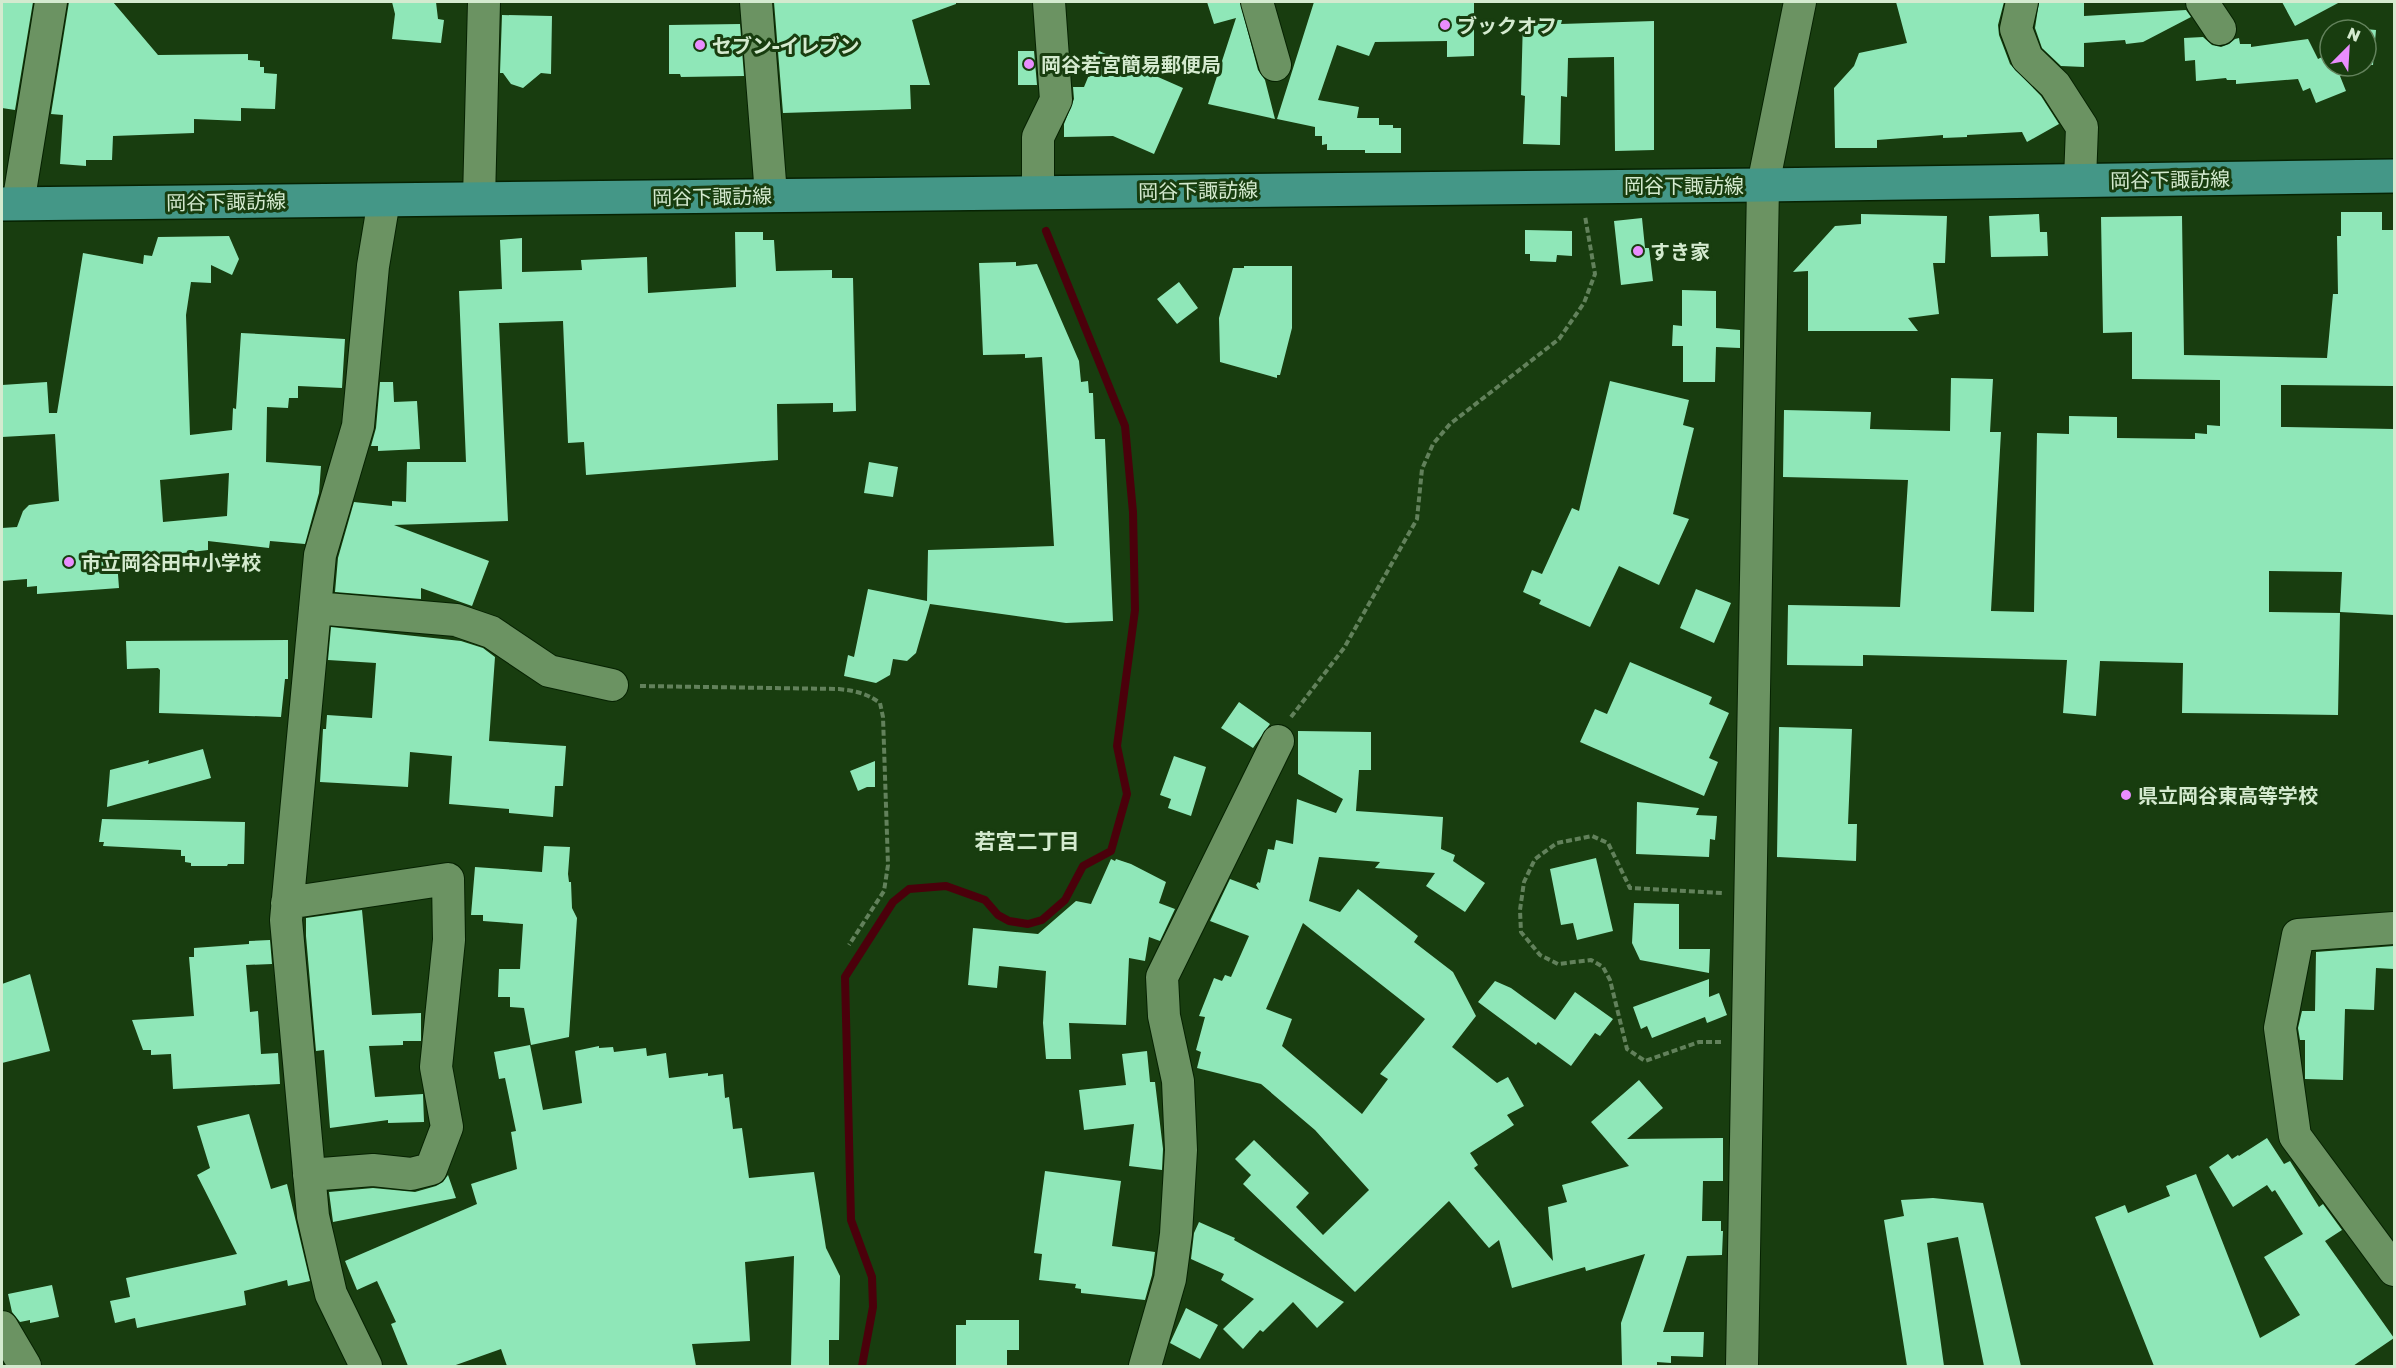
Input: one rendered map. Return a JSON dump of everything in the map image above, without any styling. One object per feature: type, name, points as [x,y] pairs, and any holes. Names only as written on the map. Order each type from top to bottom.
[{"type":"main road","name":"岡谷下諏訪線","points":[[10,204],[2394,176]]},
{"type":"street","points":[[10,204],[51,2]]},
{"type":"street","points":[[479,199],[484,2]]},
{"type":"street","points":[[756,2],[771,195]]},
{"type":"street","points":[[1038,192],[1038,137],[1056,100],[1049,2]]},
{"type":"street","points":[[1257,2],[1275,65]]},
{"type":"street","points":[[1742,1366],[1763,185],[1800,2]]},
{"type":"street","points":[[2022,2],[2016,30],[2027,58],[2055,85],[2082,127],[2080,180]]},
{"type":"street","points":[[2202,2],[2220,29]]},
{"type":"street","points":[[366,1366],[331,1294],[313,1216],[286,921],[320,555],[358,426],[373,266],[384,200]]},
{"type":"street","points":[[315,608],[456,620],[491,632],[549,671],[612,685]]},
{"type":"street","points":[[1145,1366],[1170,1279],[1176,1234],[1181,1150],[1178,1081],[1164,1016],[1162,976],[1278,741]]},
{"type":"street","points":[[287,903],[448,879],[449,940],[436,1067],[447,1127],[431,1169],[411,1174],[373,1170],[309,1175]]},
{"type":"street","points":[[2394,928],[2298,936],[2280,1028],[2295,1136],[2394,1270]]},
{"type":"street","points":[[2,1327],[25,1366]]},
{"type":"path","points":[[1278,741],[1292,715],[1344,648],[1417,519],[1422,469],[1433,444],[1450,424],[1559,339],[1584,303],[1595,274],[1580,186]]},
{"type":"path","points":[[612,685],[839,689],[867,694],[880,703],[883,717],[888,865],[884,891],[849,945]]},
{"type":"path","points":[[1748,1042],[1699,1042],[1645,1061],[1627,1049],[1610,980],[1603,967],[1591,960],[1558,964],[1540,955],[1521,932],[1520,910],[1524,882],[1535,860],[1557,843],[1592,836],[1608,843],[1630,888],[1750,894]]},
{"type":"building","points":[[2,2],[33,2],[15,110],[2,108]]},
{"type":"building","points":[[69,2],[113,2],[158,55],[248,54],[248,60],[260,61],[260,67],[264,67],[264,73],[277,74],[275,109],[241,108],[241,121],[194,119],[194,133],[113,136],[112,160],[86,160],[86,166],[60,164],[63,115],[51,114]]},
{"type":"building","points":[[392,2],[436,2],[438,19],[444,20],[441,43],[392,39],[395,14]]},
{"type":"building","points":[[774,2],[956,2],[956,4],[912,20],[930,85],[910,85],[911,109],[783,113]]},
{"type":"building","points":[[1207,2],[1240,2],[1258,70],[1265,80],[1275,119],[1208,104],[1236,18],[1214,24]]},
{"type":"building","points":[[1314,2],[1474,2],[1474,56],[1447,57],[1447,41],[1375,42],[1369,56],[1337,45],[1318,100],[1359,107],[1357,118],[1379,118],[1379,125],[1393,125],[1393,128],[1401,128],[1401,153],[1327,150],[1327,144],[1322,145],[1322,136],[1315,136],[1315,127],[1277,119]]},
{"type":"building","points":[[1896,2],[2004,2],[1998,25],[1999,35],[2010,64],[2041,96],[2059,124],[2027,142],[2022,132],[1967,135],[1967,137],[1943,138],[1943,135],[1877,140],[1877,148],[1835,148],[1834,88],[1854,66],[1859,53],[1907,43]]},
{"type":"building","points":[[2039,2],[2084,2],[2084,16],[2186,10],[2191,17],[2143,42],[2126,44],[2125,40],[2084,43],[2084,67],[2061,66],[2042,48],[2035,28]]},
{"type":"building","points":[[2282,2],[2340,2],[2295,26]]},
{"type":"building","points":[[502,15],[552,16],[551,74],[541,73],[523,88],[511,84],[503,73],[500,73]]},
{"type":"building","points":[[1523,19],[1562,20],[1561,24],[1654,21],[1654,150],[1615,151],[1614,57],[1568,58],[1567,97],[1561,96],[1560,145],[1523,144],[1525,96],[1521,95]]},
{"type":"building","name":"セブン-イレブン","points":[[740,24],[744,76],[681,77],[680,74],[669,74],[669,25]]},
{"type":"building","points":[[2203,37],[2212,45],[2221,47],[2239,38],[2240,44],[2251,44],[2251,47],[2308,39],[2318,59],[2318,78],[2341,78],[2346,91],[2316,103],[2310,88],[2303,91],[2298,79],[2236,84],[2236,80],[2226,78],[2196,81],[2195,60],[2185,61],[2184,38]]},
{"type":"building","name":"岡谷若宮簡易郵便局","points":[[1018,51],[1034,51],[1037,85],[1018,85]]},
{"type":"building","points":[[1099,51],[1183,88],[1154,154],[1113,136],[1064,137],[1064,124],[1074,99],[1073,87],[1084,87]]},
{"type":"building","points":[[2341,212],[2382,212],[2382,230],[2394,230],[2394,386],[2281,385],[2281,427],[2394,429],[2394,615],[2340,612],[2342,572],[2269,571],[2269,612],[2340,613],[2338,715],[2182,713],[2183,663],[2100,661],[2096,716],[2063,713],[2067,660],[1863,655],[1863,666],[1787,665],[1788,605],[1900,607],[1908,480],[1783,477],[1784,410],[1871,412],[1870,429],[1950,431],[1951,378],[1993,379],[1990,432],[2001,432],[1991,611],[2034,612],[2037,433],[2069,434],[2069,416],[2117,417],[2117,438],[2195,439],[2195,433],[2207,434],[2207,425],[2220,426],[2220,380],[2132,379],[2132,332],[2103,333],[2101,217],[2182,216],[2184,355],[2327,358],[2333,294],[2338,294],[2337,236],[2341,236]]},
{"type":"building","points":[[1861,214],[1947,216],[1945,263],[1933,263],[1939,314],[1908,318],[1918,331],[1808,331],[1808,271],[1793,272],[1835,226],[1861,224]]},
{"type":"building","points":[[2039,214],[2040,232],[2047,232],[2048,256],[1991,257],[1989,216]]},
{"type":"building","points":[[1642,218],[1645,248],[1649,248],[1653,281],[1621,285],[1614,221]]},
{"type":"building","points":[[1525,230],[1572,231],[1572,256],[1557,255],[1556,262],[1530,261],[1530,254],[1525,254]]},
{"type":"building","points":[[735,232],[763,232],[763,240],[774,240],[776,271],[832,270],[832,278],[853,278],[856,411],[833,412],[833,403],[777,404],[778,460],[586,475],[584,442],[568,443],[563,321],[499,323],[508,521],[394,525],[489,561],[472,606],[421,588],[421,599],[335,592],[338,558],[354,502],[392,506],[392,501],[406,502],[407,462],[466,462],[459,291],[502,289],[500,240],[522,238],[522,272],[582,270],[581,260],[647,257],[648,293],[736,287]]},
{"type":"building","points":[[229,236],[239,259],[232,275],[211,265],[211,283],[191,282],[186,315],[190,435],[232,430],[233,408],[236,409],[241,333],[345,339],[342,388],[298,386],[298,398],[289,398],[288,408],[267,407],[266,462],[321,466],[319,493],[305,544],[270,541],[269,548],[208,541],[208,550],[117,561],[119,588],[37,594],[37,586],[27,587],[27,579],[2,581],[2,528],[17,527],[23,511],[29,505],[59,501],[55,434],[2,437],[2,385],[47,382],[49,413],[57,413],[83,253],[143,264],[144,255],[152,256],[158,237]],"holes":[[[229,473],[227,516],[163,522],[160,480]]]},
{"type":"building","points":[[1016,262],[1016,266],[1037,264],[1079,361],[1081,382],[1088,381],[1089,393],[1093,393],[1095,439],[1105,439],[1113,621],[1066,623],[930,604],[916,653],[907,661],[893,659],[890,675],[876,683],[844,676],[848,655],[854,657],[868,589],[927,601],[928,550],[1054,546],[1042,357],[1025,358],[1025,354],[983,355],[979,263]]},
{"type":"building","points":[[1244,266],[1292,266],[1292,328],[1280,375],[1277,375],[1277,378],[1220,362],[1219,318],[1233,268],[1244,268]]},
{"type":"building","points":[[1179,282],[1198,308],[1177,324],[1157,299]]},
{"type":"building","points":[[1682,290],[1716,291],[1716,328],[1740,330],[1740,348],[1716,347],[1715,382],[1683,382],[1683,346],[1672,346],[1673,325],[1682,326]]},
{"type":"building","points":[[1610,381],[1689,400],[1683,425],[1694,428],[1673,514],[1689,519],[1659,585],[1619,566],[1590,627],[1539,604],[1541,600],[1523,592],[1532,570],[1542,574],[1572,508],[1579,511]]},
{"type":"building","points":[[380,382],[393,382],[394,402],[417,401],[420,449],[378,451],[378,446],[371,446],[376,428]]},
{"type":"building","points":[[869,462],[898,467],[893,497],[864,493]]},
{"type":"building","points":[[1696,589],[1731,603],[1714,643],[1680,628]]},
{"type":"building","points":[[331,627],[461,641],[483,648],[495,657],[489,741],[566,746],[563,786],[555,786],[553,817],[509,813],[509,809],[449,804],[452,756],[410,752],[408,787],[320,782],[323,729],[326,729],[327,715],[372,718],[376,663],[328,660]]},
{"type":"building","points":[[288,640],[288,679],[285,679],[281,717],[159,713],[160,670],[158,668],[127,669],[126,641]]},
{"type":"building","points":[[1630,662],[1712,697],[1709,704],[1729,713],[1709,758],[1718,762],[1704,796],[1580,742],[1595,709],[1607,714]]},
{"type":"building","points":[[1239,702],[1270,724],[1253,748],[1221,728]]},
{"type":"building","points":[[1779,727],[1852,729],[1848,824],[1857,824],[1856,861],[1777,857]]},
{"type":"building","points":[[1298,731],[1371,732],[1371,770],[1359,770],[1356,811],[1443,817],[1441,849],[1455,855],[1453,861],[1485,883],[1465,912],[1426,886],[1435,873],[1375,868],[1380,862],[1319,857],[1309,901],[1340,912],[1358,889],[1418,936],[1414,942],[1453,972],[1476,1016],[1452,1047],[1497,1083],[1508,1077],[1524,1106],[1507,1115],[1514,1125],[1470,1153],[1478,1165],[1474,1168],[1553,1261],[1548,1207],[1567,1202],[1562,1185],[1629,1166],[1591,1122],[1639,1080],[1663,1108],[1627,1139],[1723,1138],[1723,1181],[1703,1181],[1702,1221],[1721,1221],[1722,1255],[1687,1256],[1663,1332],[1704,1332],[1703,1357],[1671,1356],[1671,1363],[1657,1362],[1657,1366],[1622,1366],[1621,1323],[1645,1254],[1586,1271],[1585,1267],[1512,1288],[1499,1240],[1489,1248],[1449,1201],[1355,1292],[1243,1184],[1251,1175],[1235,1159],[1254,1140],[1309,1193],[1296,1207],[1323,1235],[1369,1190],[1315,1130],[1261,1084],[1197,1068],[1201,1052],[1196,1050],[1205,1017],[1199,1016],[1214,978],[1222,981],[1225,975],[1231,977],[1249,936],[1210,921],[1230,879],[1259,890],[1256,885],[1260,883],[1268,849],[1274,850],[1276,840],[1293,844],[1297,799],[1336,813],[1343,799],[1298,774]],"holes":[[[1303,923],[1425,1019],[1380,1074],[1388,1079],[1362,1114],[1282,1046],[1292,1019],[1266,1009]]]},
{"type":"building","points":[[203,749],[211,778],[107,807],[110,770],[149,760],[148,764]]},
{"type":"building","points":[[1174,756],[1206,767],[1191,816],[1168,808],[1171,799],[1160,795]]},
{"type":"building","points":[[875,761],[875,787],[867,787],[858,791],[850,771]]},
{"type":"building","points":[[1637,802],[1699,808],[1696,815],[1717,816],[1715,840],[1710,839],[1709,857],[1636,854]]},
{"type":"building","points":[[102,819],[245,822],[244,864],[191,866],[191,863],[185,862],[185,856],[181,856],[181,850],[103,846],[104,842],[99,842]]},
{"type":"building","points":[[544,846],[570,847],[568,874],[569,882],[571,882],[572,908],[577,918],[569,1037],[531,1045],[524,1008],[510,1007],[510,997],[498,997],[499,969],[520,969],[523,924],[483,921],[483,915],[471,915],[475,867],[542,872]]},
{"type":"building","points":[[1596,858],[1613,931],[1577,940],[1573,923],[1561,925],[1550,869]]},
{"type":"building","points":[[1111,859],[1131,864],[1166,882],[1159,903],[1175,909],[1160,941],[1149,937],[1145,961],[1129,958],[1126,1025],[1069,1023],[1071,1059],[1046,1059],[1043,1023],[1046,971],[999,966],[997,988],[968,985],[973,928],[1038,934],[1076,901],[1091,904]]},
{"type":"building","points":[[1634,903],[1679,904],[1679,949],[1710,949],[1709,973],[1640,960],[1632,943]]},
{"type":"building","points":[[362,910],[372,1015],[421,1013],[421,1041],[403,1041],[403,1045],[369,1046],[375,1097],[423,1094],[424,1122],[388,1123],[388,1120],[330,1128],[324,1050],[316,1051],[306,918]]},
{"type":"building","points":[[270,940],[272,964],[246,965],[250,1012],[258,1011],[261,1054],[278,1053],[280,1084],[173,1089],[171,1054],[151,1055],[151,1050],[143,1050],[132,1020],[194,1016],[189,957],[194,957],[194,948]]},
{"type":"building","points":[[2394,946],[2394,969],[2376,968],[2374,1010],[2345,1009],[2343,1080],[2305,1079],[2305,1040],[2300,1040],[2298,1028],[2302,1011],[2315,1011],[2316,952]]},
{"type":"building","points":[[30,974],[50,1051],[2,1063],[2,984]]},
{"type":"building","points":[[1709,979],[1709,997],[1719,993],[1727,1015],[1707,1023],[1705,1017],[1652,1038],[1647,1026],[1641,1029],[1633,1007]]},
{"type":"building","points":[[1495,981],[1511,988],[1555,1020],[1575,992],[1613,1019],[1600,1036],[1595,1033],[1571,1066],[1538,1042],[1536,1045],[1478,1002]]},
{"type":"building","points":[[530,1045],[543,1110],[582,1103],[575,1051],[599,1046],[599,1048],[613,1047],[614,1052],[646,1048],[647,1056],[666,1053],[669,1078],[708,1073],[708,1076],[723,1074],[725,1098],[729,1097],[733,1129],[742,1128],[749,1178],[814,1172],[826,1248],[840,1276],[839,1340],[829,1340],[829,1366],[791,1366],[794,1256],[745,1262],[750,1341],[692,1344],[696,1366],[507,1366],[501,1349],[453,1366],[408,1366],[391,1324],[396,1322],[377,1281],[357,1290],[345,1261],[477,1204],[471,1184],[517,1169],[511,1132],[516,1131],[505,1078],[499,1079],[494,1052]]},
{"type":"building","points":[[1147,1051],[1150,1082],[1155,1082],[1163,1149],[1162,1170],[1129,1166],[1134,1124],[1084,1130],[1079,1090],[1126,1085],[1122,1054]]},
{"type":"building","points":[[249,1114],[271,1189],[287,1184],[310,1281],[288,1286],[287,1280],[244,1291],[246,1305],[137,1328],[135,1318],[115,1323],[110,1301],[130,1297],[126,1278],[237,1254],[197,1175],[210,1168],[197,1126]]},
{"type":"building","points":[[2267,1138],[2284,1164],[2290,1161],[2319,1207],[2323,1204],[2342,1230],[2325,1241],[2394,1338],[2353,1366],[2154,1366],[2095,1217],[2125,1205],[2128,1213],[2170,1196],[2166,1186],[2196,1174],[2260,1338],[2300,1315],[2264,1257],[2303,1234],[2275,1190],[2272,1192],[2267,1185],[2233,1207],[2209,1167],[2228,1154],[2232,1159],[2239,1156]]},
{"type":"building","points":[[1045,1171],[1121,1181],[1112,1246],[1155,1252],[1145,1300],[1081,1293],[1081,1289],[1075,1288],[1076,1284],[1039,1280],[1042,1254],[1034,1253]]},
{"type":"building","points":[[448,1175],[456,1198],[333,1222],[329,1192],[373,1188],[415,1192],[436,1186]]},
{"type":"building","points":[[1933,1198],[1983,1203],[2021,1366],[1984,1366],[1958,1237],[1927,1243],[1944,1366],[1907,1366],[1884,1220],[1904,1216],[1901,1200]]},
{"type":"building","points":[[1199,1222],[1235,1238],[1234,1240],[1344,1302],[1317,1328],[1293,1302],[1263,1332],[1260,1330],[1243,1349],[1223,1329],[1254,1299],[1221,1280],[1224,1274],[1191,1259],[1194,1233]]},
{"type":"building","points":[[52,1285],[59,1317],[30,1323],[30,1320],[20,1322],[12,1312],[8,1294]]},
{"type":"building","points":[[1186,1308],[1218,1325],[1200,1359],[1170,1343]]},
{"type":"building","points":[[966,1320],[1019,1320],[1019,1350],[1007,1350],[1007,1366],[956,1366],[956,1325],[966,1325]]},
{"type":"waterway","points":[[862,1366],[873,1307],[872,1277],[851,1220],[845,977],[893,902],[909,889],[946,886],[985,900],[998,915],[1009,921],[1028,924],[1042,920],[1065,900],[1083,866],[1111,851],[1127,794],[1117,746],[1135,610],[1133,512],[1125,426],[1046,231]]},
{"type":"place","name":"ブックオフ","points":[[1445,25]]},
{"type":"place","name":"セブン-イレブン","points":[[700,45]]},
{"type":"place","name":"岡谷若宮簡易郵便局","points":[[1029,64]]},
{"type":"place","name":"すき家","points":[[1638,251]]},
{"type":"place","name":"市立岡谷田中小学校","points":[[69,562]]},
{"type":"place","name":"県立岡谷東高等学校","points":[[2126,795]]},
{"type":"district","name":"若宮二丁目","points":[[1027,841]]}]
